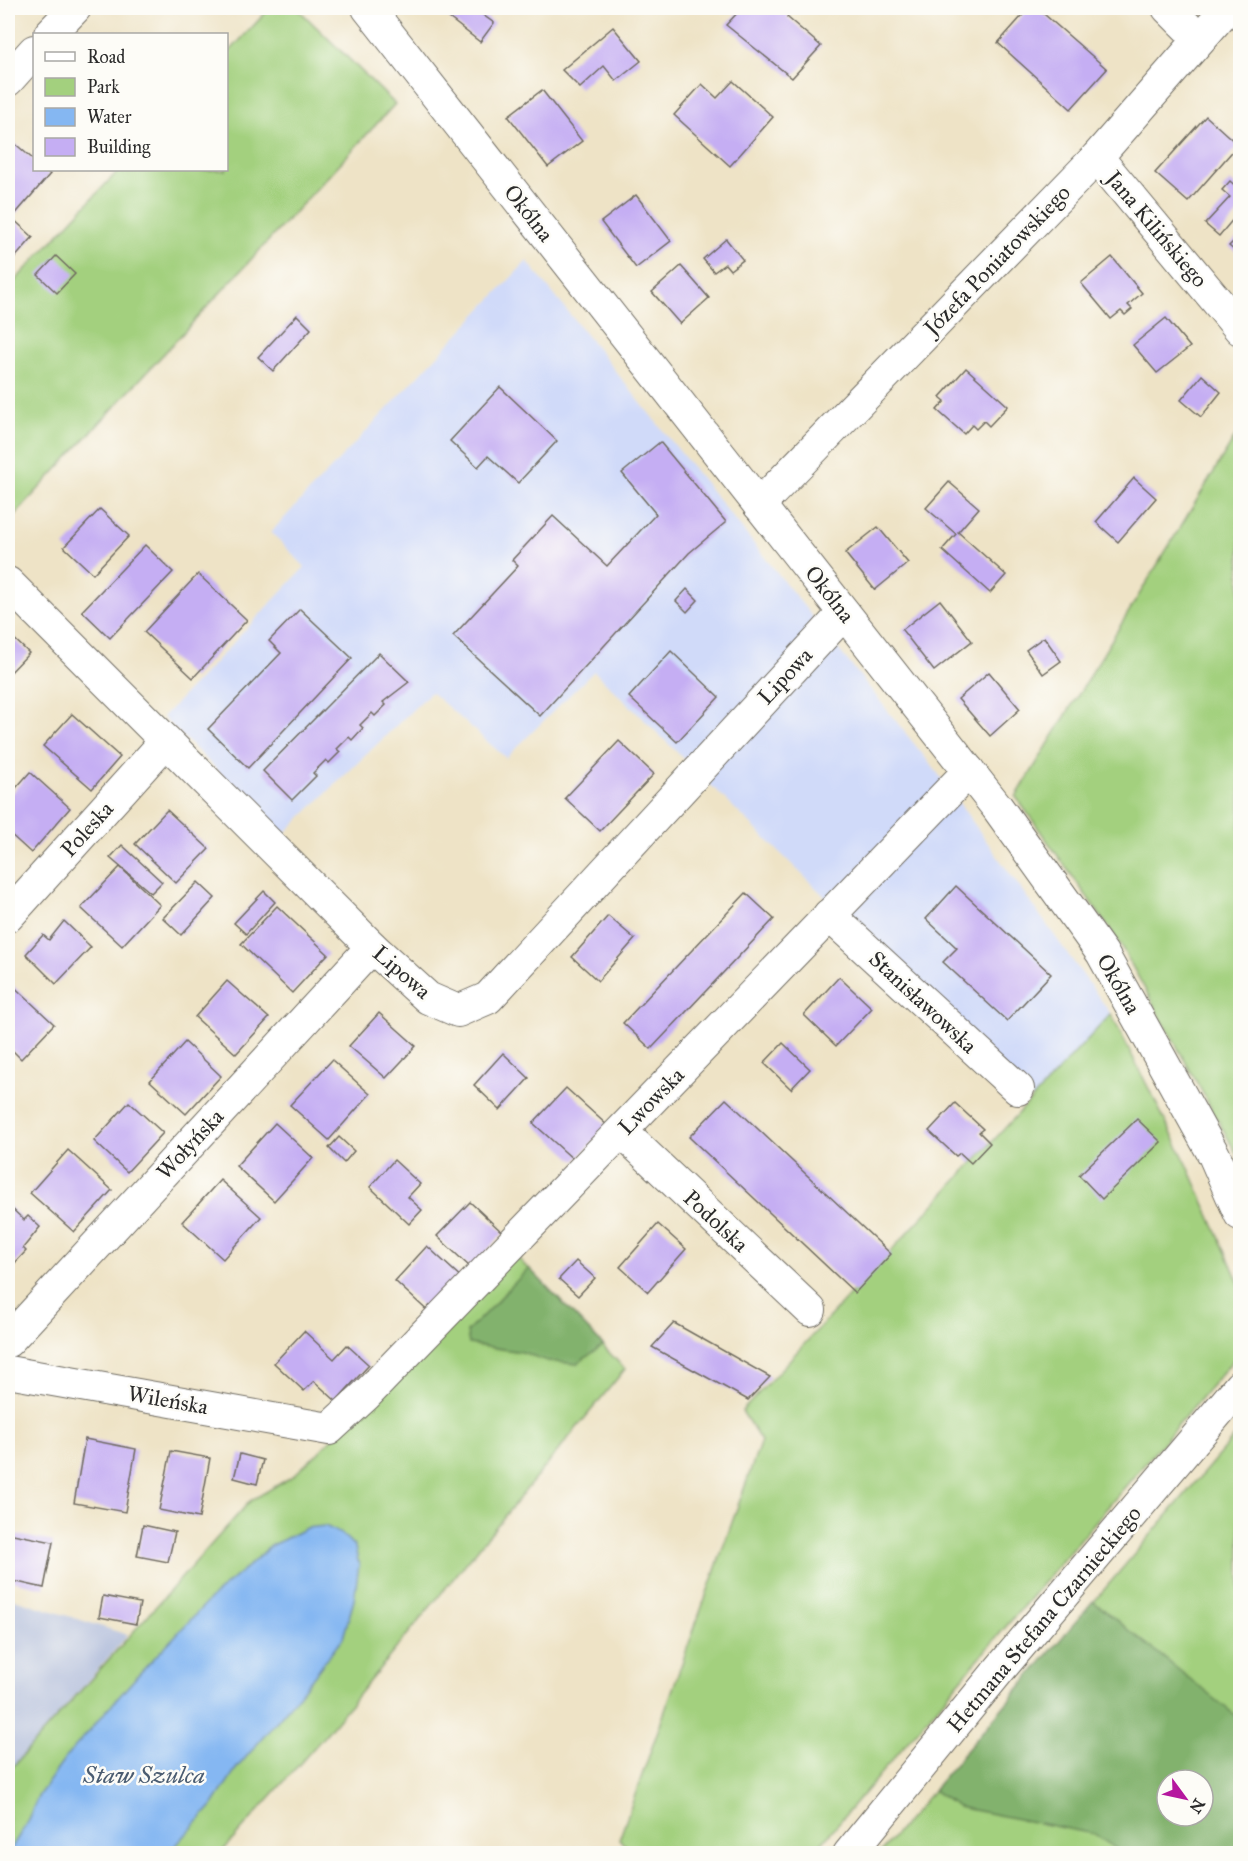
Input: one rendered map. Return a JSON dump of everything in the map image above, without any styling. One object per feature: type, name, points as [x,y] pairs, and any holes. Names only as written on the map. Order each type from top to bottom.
[{"type":"street","points":[[51,33],[75,8]]},
{"type":"street","name":"Okólna","points":[[368,8],[969,771],[1102,953],[1214,1155],[1240,1214]]},
{"type":"street","points":[[1168,8],[1198,39]]},
{"type":"street","name":"Józefa Poniatowskiego","points":[[759,505],[1096,157],[1227,8]]},
{"type":"street","points":[[8,80],[33,52]]},
{"type":"street","name":"Jana Kilińskiego","points":[[1096,157],[1240,329]]},
{"type":"street","name":"Lipowa","points":[[8,583],[372,947],[428,998],[458,1011],[488,998],[844,612]]},
{"type":"street","name":"Poleska","points":[[8,916],[166,741]]},
{"type":"street","name":"Lwowska","points":[[329,1429],[366,1395],[622,1132],[969,771]]},
{"type":"street","name":"Stanisławowska","points":[[829,915],[1018,1089]]},
{"type":"street","name":"Wołyńska","points":[[8,1341],[372,947]]},
{"type":"street","name":"Podolska","points":[[622,1132],[810,1310]]},
{"type":"street","name":"Wileńska","points":[[8,1372],[329,1429]]},
{"type":"street","name":"Hetmana Stefana Czarnieckiego","points":[[849,1854],[1000,1669],[1240,1386]]},
{"type":"shaded area","points":[[527,261],[936,771],[1111,1014],[1032,1099],[594,671],[506,758],[431,692],[283,835],[163,717],[305,567],[271,532]]},
{"type":"shaded area","points":[[8,1597],[128,1635],[8,1772]]},
{"type":"green space","points":[[270,8],[297,8],[395,104],[8,522],[8,288],[118,171],[228,171],[228,53]]},
{"type":"green space","points":[[1240,429],[1240,1160],[1117,939],[1016,797]]},
{"type":"green space","points":[[1111,1014],[1187,1164],[1240,1285],[1240,1352],[813,1853],[635,1853],[619,1840],[761,1441],[742,1411]]},
{"type":"green space","points":[[511,1251],[625,1369],[326,1734],[221,1853],[8,1854],[8,1772],[250,1501],[293,1476],[318,1453]]},
{"type":"green space","points":[[529,1268],[603,1345],[577,1364],[547,1361],[522,1352],[469,1344],[467,1332]]},
{"type":"green space","points":[[1240,1430],[1240,1853],[879,1854]]},
{"type":"green space","points":[[1093,1601],[1240,1719],[1240,1853],[1122,1853],[1094,1834],[958,1807],[933,1790]]},
{"type":"water","name":"Staw Szulca","points":[[325,1526],[342,1534],[355,1547],[359,1565],[354,1600],[343,1638],[299,1695],[236,1769],[212,1806],[169,1853],[8,1853],[24,1828],[39,1795],[67,1756],[138,1675],[212,1597],[271,1546],[306,1528]]},
{"type":"building","points":[[443,8],[473,8],[494,23],[480,42],[440,11]]},
{"type":"building","points":[[742,8],[795,8],[787,17],[821,46],[792,78],[726,25]]},
{"type":"building","points":[[1029,8],[1037,8],[1107,69],[1071,109],[998,43]]},
{"type":"building","points":[[613,27],[641,61],[616,81],[604,66],[580,88],[562,70]]},
{"type":"building","points":[[733,81],[773,117],[730,166],[674,115],[702,84],[717,98]]},
{"type":"building","points":[[542,90],[582,141],[548,167],[508,116]]},
{"type":"building","points":[[1206,116],[1238,145],[1188,202],[1155,173]]},
{"type":"building","points":[[12,141],[33,159],[33,171],[46,171],[50,174],[12,218],[33,237],[13,260],[8,255],[8,147]]},
{"type":"building","points":[[1230,181],[1240,190],[1240,211],[1219,236],[1205,224],[1230,197],[1222,190]]},
{"type":"building","points":[[636,195],[671,241],[636,268],[601,222]]},
{"type":"building","points":[[1240,235],[1240,255],[1229,246]]},
{"type":"building","points":[[726,239],[743,260],[730,270],[725,264],[714,272],[703,259]]},
{"type":"building","points":[[56,256],[75,274],[57,293],[38,275]]},
{"type":"building","points":[[1112,257],[1142,293],[1128,305],[1132,309],[1125,315],[1121,311],[1111,319],[1081,283]]},
{"type":"building","points":[[681,266],[709,298],[680,324],[652,292]]},
{"type":"building","points":[[297,315],[311,329],[273,371],[258,357]]},
{"type":"building","points":[[1166,318],[1190,347],[1157,373],[1133,345]]},
{"type":"building","points":[[966,368],[1008,406],[989,426],[984,421],[976,429],[972,425],[964,434],[937,410],[945,401],[940,397]]},
{"type":"building","points":[[1202,375],[1221,392],[1201,417],[1181,400]]},
{"type":"building","points":[[500,387],[557,441],[518,483],[488,456],[478,467],[450,441]]},
{"type":"building","points":[[660,442],[726,522],[689,553],[540,716],[453,636],[518,566],[512,560],[553,516],[607,566],[656,514],[622,473]]},
{"type":"building","points":[[1134,478],[1156,498],[1118,542],[1096,522]]},
{"type":"building","points":[[949,482],[979,508],[958,532],[1006,575],[990,593],[942,550],[956,534],[926,508]]},
{"type":"building","points":[[100,509],[129,536],[93,574],[64,547]]},
{"type":"building","points":[[878,527],[908,563],[875,590],[845,553]]},
{"type":"building","points":[[145,545],[173,572],[110,638],[82,611]]},
{"type":"building","points":[[198,574],[247,620],[193,678],[144,632]]},
{"type":"building","points":[[687,589],[698,600],[687,612],[676,601]]},
{"type":"building","points":[[940,600],[972,641],[934,671],[902,630]]},
{"type":"building","points":[[300,609],[352,658],[248,768],[208,729],[281,653],[269,641]]},
{"type":"building","points":[[8,633],[29,653],[8,675]]},
{"type":"building","points":[[1044,637],[1061,661],[1043,674],[1026,650]]},
{"type":"building","points":[[671,651],[719,697],[677,742],[629,697]]},
{"type":"building","points":[[379,653],[409,682],[383,702],[386,705],[375,716],[372,713],[360,725],[363,728],[352,740],[349,737],[337,749],[340,752],[329,763],[326,760],[313,773],[316,776],[292,800],[263,771]]},
{"type":"building","points":[[989,672],[1020,709],[990,736],[958,699]]},
{"type":"building","points":[[72,714],[120,757],[92,789],[43,746]]},
{"type":"building","points":[[619,741],[654,774],[600,831],[565,798]]},
{"type":"building","points":[[30,772],[70,808],[31,853],[8,832],[8,797]]},
{"type":"building","points":[[167,810],[209,849],[176,883],[135,844]]},
{"type":"building","points":[[122,845],[162,882],[151,893],[110,858]]},
{"type":"building","points":[[120,867],[160,905],[122,946],[81,908]]},
{"type":"building","points":[[198,882],[215,898],[181,935],[163,918]]},
{"type":"building","points":[[956,886],[1051,974],[1007,1021],[943,962],[957,948],[926,919]]},
{"type":"building","points":[[264,891],[275,902],[246,934],[234,923]]},
{"type":"building","points":[[746,893],[774,919],[651,1049],[623,1023]]},
{"type":"building","points":[[277,906],[328,954],[292,993],[241,944]]},
{"type":"building","points":[[608,916],[635,939],[598,981],[572,957]]},
{"type":"building","points":[[64,921],[91,947],[56,984],[26,954],[43,935],[49,940]]},
{"type":"building","points":[[839,977],[872,1008],[836,1046],[804,1015]]},
{"type":"building","points":[[8,981],[54,1024],[21,1059],[8,1046]]},
{"type":"building","points":[[227,981],[269,1018],[236,1054],[195,1017]]},
{"type":"building","points":[[379,1013],[416,1046],[386,1078],[349,1046]]},
{"type":"building","points":[[185,1042],[221,1076],[186,1114],[150,1081]]},
{"type":"building","points":[[783,1043],[810,1069],[791,1089],[764,1063]]},
{"type":"building","points":[[503,1053],[529,1078],[500,1110],[474,1085]]},
{"type":"building","points":[[332,1060],[370,1094],[329,1140],[290,1105]]},
{"type":"building","points":[[566,1088],[608,1126],[575,1161],[533,1123]]},
{"type":"building","points":[[726,1099],[891,1254],[855,1293],[689,1137]]},
{"type":"building","points":[[129,1102],[163,1133],[127,1172],[94,1141]]},
{"type":"building","points":[[955,1103],[983,1129],[979,1132],[990,1143],[971,1163],[960,1153],[956,1156],[929,1131]]},
{"type":"building","points":[[1137,1119],[1161,1142],[1102,1199],[1079,1175]]},
{"type":"building","points":[[275,1123],[313,1158],[274,1201],[236,1166]]},
{"type":"building","points":[[339,1137],[354,1151],[344,1163],[329,1148]]},
{"type":"building","points":[[68,1150],[112,1190],[74,1232],[30,1193]]},
{"type":"building","points":[[394,1160],[420,1184],[408,1197],[422,1210],[409,1224],[370,1187]]},
{"type":"building","points":[[220,1180],[261,1217],[223,1259],[182,1222]]},
{"type":"building","points":[[470,1202],[503,1233],[471,1268],[437,1236]]},
{"type":"building","points":[[8,1205],[24,1220],[28,1216],[40,1227],[23,1248],[26,1251],[14,1264],[8,1258]]},
{"type":"building","points":[[658,1224],[686,1249],[648,1292],[620,1267]]},
{"type":"building","points":[[427,1246],[465,1281],[433,1316],[395,1281]]},
{"type":"building","points":[[576,1261],[595,1278],[578,1296],[559,1279]]},
{"type":"building","points":[[674,1323],[770,1377],[748,1400],[652,1347]]},
{"type":"building","points":[[304,1331],[334,1359],[347,1345],[369,1365],[336,1401],[314,1381],[304,1391],[274,1363]]},
{"type":"building","points":[[85,1439],[136,1449],[125,1512],[74,1503]]},
{"type":"building","points":[[171,1451],[210,1458],[199,1518],[159,1510]]},
{"type":"building","points":[[240,1454],[263,1460],[257,1484],[234,1478]]},
{"type":"building","points":[[143,1525],[175,1532],[168,1562],[137,1556]]},
{"type":"building","points":[[8,1533],[53,1542],[44,1588],[8,1580]]},
{"type":"building","points":[[103,1596],[140,1603],[136,1624],[99,1617]]}]
